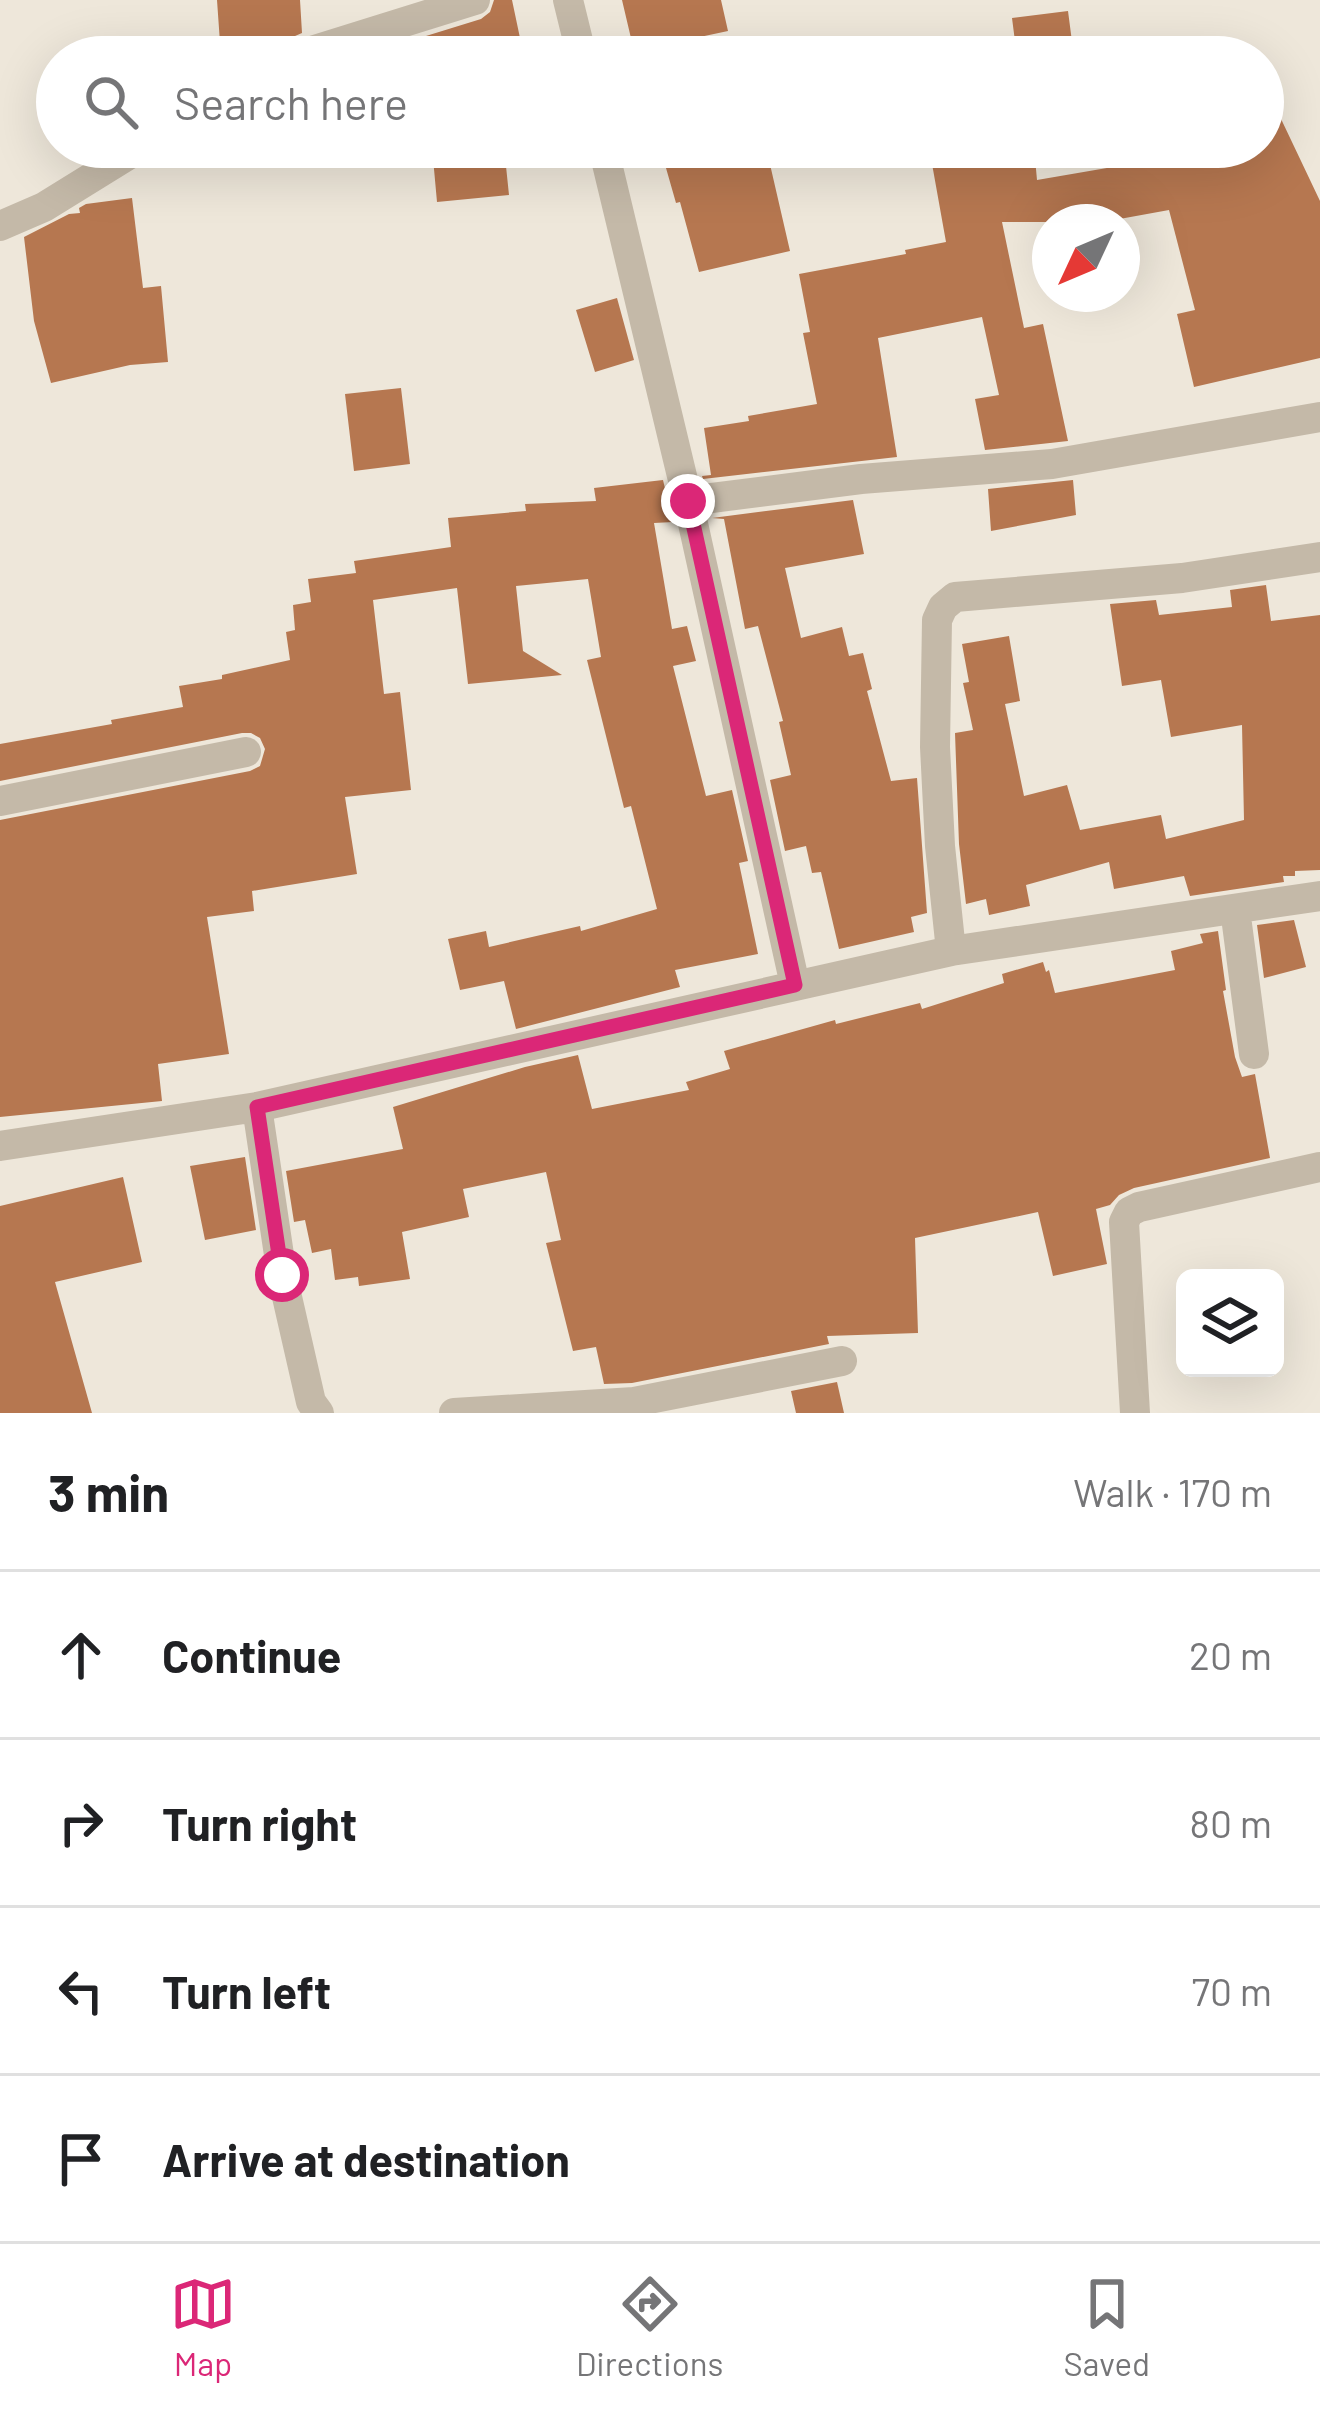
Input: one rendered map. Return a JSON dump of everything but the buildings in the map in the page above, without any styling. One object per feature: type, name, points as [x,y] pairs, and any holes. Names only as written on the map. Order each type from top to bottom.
[{"type":"street","points":[[359,36],[475,0]]},
{"type":"street","points":[[568,0],[577,36]]},
{"type":"street","points":[[0,226],[44,207],[107,168]]},
{"type":"street","points":[[608,168],[688,501],[795,985]]},
{"type":"street","points":[[688,501],[861,479],[1052,464],[1320,417]]},
{"type":"street","points":[[951,951],[935,747],[937,620],[943,607],[956,597],[1182,578],[1320,557]]},
{"type":"street","points":[[0,801],[246,752]]},
{"type":"street","points":[[0,1146],[257,1107],[951,951],[1320,896]]},
{"type":"street","points":[[1235,909],[1254,1054]]},
{"type":"street","points":[[257,1107],[282,1275],[311,1402],[320,1413]]},
{"type":"street","points":[[1135,1413],[1124,1222],[1130,1212],[1320,1167]]},
{"type":"street","points":[[454,1413],[636,1408],[842,1361]]},
{"type":"route","points":[[282,1275],[257,1107],[795,985],[688,501]]}]
